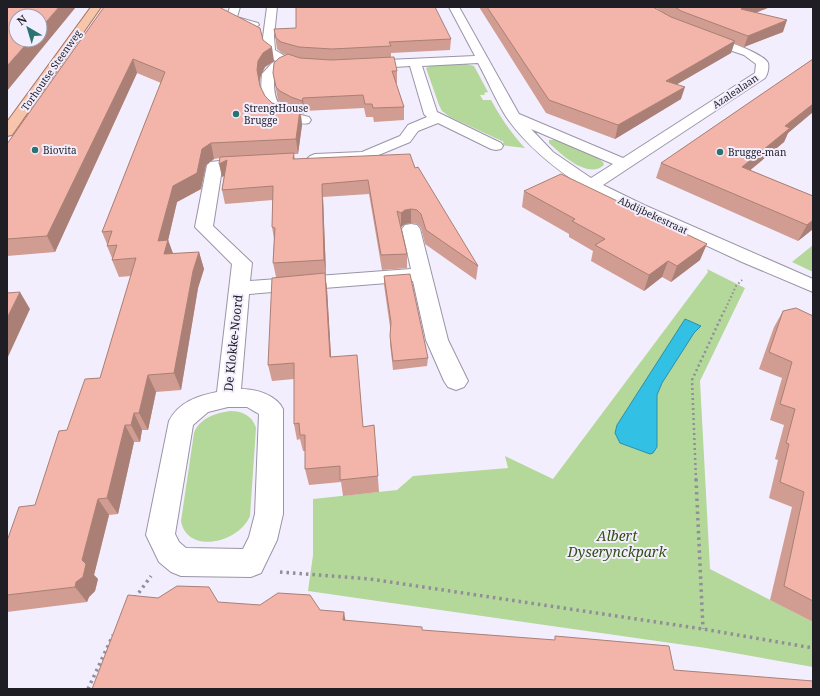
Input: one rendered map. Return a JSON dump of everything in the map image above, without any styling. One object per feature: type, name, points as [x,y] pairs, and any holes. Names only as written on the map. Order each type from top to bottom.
[{"type":"main road","name":"Torhoutse Steenweg","points":[[8,129],[96,7]]},
{"type":"street","points":[[235,7],[231,19],[245,24],[270,27]]},
{"type":"street","points":[[272,7],[268,46],[271,52],[287,61],[319,66]]},
{"type":"street","name":"Abdijbekestraat","points":[[454,7],[513,116],[524,132],[548,156],[590,186],[760,264],[813,286]]},
{"type":"street","name":"Azalealaan","points":[[590,186],[761,75],[762,62],[748,53],[690,32]]},
{"type":"street","points":[[355,65],[482,59]]},
{"type":"street","points":[[287,61],[276,66],[268,74],[270,102],[272,107],[277,111],[304,120]]},
{"type":"street","points":[[415,62],[433,109],[496,146]]},
{"type":"street","points":[[297,155],[364,156],[405,139],[413,128],[433,109]]},
{"type":"street","points":[[513,116],[625,164]]},
{"type":"street","name":"De Klokke-Noord","points":[[228,398],[242,263],[204,227],[216,165],[263,157]]},
{"type":"street","points":[[411,230],[437,340],[456,381]]},
{"type":"street","name":"De Klokke-Noord","points":[[239,288],[422,274]]},
{"type":"street","name":"De Klokke-Noord","points":[[169,552],[160,535],[181,421],[200,405],[228,398],[251,398],[271,409],[268,514],[263,540],[251,563]]},
{"type":"street","points":[[169,552],[181,562],[251,563]]},
{"type":"path","points":[[703,629],[692,380],[736,286],[760,264]]},
{"type":"path","points":[[131,602],[169,552]]},
{"type":"path","points":[[251,563],[275,571],[370,579],[703,629],[813,648]]},
{"type":"path","points":[[88,689],[116,628]]},
{"type":"green space","points":[[466,64],[474,66],[488,92],[484,93],[485,95],[480,95],[483,100],[491,100],[506,125],[525,148],[500,145],[504,142],[450,117],[442,111],[426,68],[430,66]]},
{"type":"green space","points":[[549,140],[558,140],[598,158],[604,165],[598,169],[590,169],[583,168],[575,164],[549,143]]},
{"type":"green space","points":[[813,245],[813,272],[792,262]]},
{"type":"green space","name":"Albert Dyserynckpark","points":[[707,269],[745,288],[700,381],[710,569],[813,622],[813,667],[706,648],[308,591],[313,555],[313,499],[397,490],[413,476],[508,468],[505,456],[553,479],[708,272]]},
{"type":"green space","points":[[230,411],[239,412],[246,415],[252,420],[256,428],[250,516],[244,525],[235,533],[214,541],[203,541],[193,538],[185,532],[181,521],[194,433],[204,420],[219,413]]},
{"type":"water","points":[[685,319],[701,326],[694,333],[662,383],[657,395],[657,447],[653,453],[650,454],[620,443],[615,433],[617,425]]},
{"type":"building","points":[[59,7],[48,20],[48,8],[8,8],[8,48],[23,48],[7,66],[7,8]]},
{"type":"building","points":[[104,7],[219,7],[260,28],[263,40],[272,47],[263,53],[258,61],[257,70],[260,86],[265,96],[272,103],[300,110],[296,139],[211,143],[202,149],[197,173],[173,186],[158,241],[168,240],[164,254],[199,252],[193,271],[174,373],[148,375],[139,413],[134,413],[131,425],[125,425],[107,498],[98,499],[82,560],[86,564],[83,577],[76,582],[75,587],[7,595],[7,541],[19,507],[35,505],[59,431],[67,430],[85,379],[100,378],[136,258],[112,260],[117,245],[107,246],[112,231],[102,232],[165,72],[133,59],[47,236],[7,239],[7,144]]},
{"type":"building","points":[[296,7],[435,7],[451,39],[389,42],[391,46],[332,49],[299,47],[281,42],[276,38],[274,29],[296,28]]},
{"type":"building","points":[[487,7],[653,7],[671,17],[735,41],[666,81],[685,87],[618,125],[549,100]]},
{"type":"building","points":[[675,7],[747,7],[741,9],[787,20],[748,36],[681,11]]},
{"type":"building","points":[[288,54],[300,58],[331,60],[394,57],[397,71],[392,71],[404,107],[373,108],[372,104],[365,104],[363,95],[303,98],[302,101],[291,97],[276,87],[273,73],[274,63],[279,58]]},
{"type":"building","points":[[813,59],[813,104],[785,126],[790,128],[742,167],[813,196],[813,220],[807,225],[661,163]]},
{"type":"building","points":[[294,153],[293,159],[410,154],[415,168],[418,167],[478,266],[426,230],[421,214],[417,210],[411,209],[405,210],[401,213],[397,211],[407,254],[381,255],[368,180],[322,184],[324,260],[273,263],[275,228],[272,227],[273,186],[222,190],[227,160],[219,164],[220,157]]},
{"type":"building","points":[[561,174],[707,244],[677,266],[668,261],[649,275],[595,245],[605,239],[572,221],[575,219],[524,191]]},
{"type":"building","points":[[325,273],[330,357],[357,355],[363,427],[374,425],[378,476],[340,480],[340,466],[305,469],[305,435],[300,435],[299,423],[294,424],[294,363],[268,365],[272,278]]},
{"type":"building","points":[[410,274],[428,358],[393,361],[390,336],[391,322],[384,276]]},
{"type":"building","points":[[20,292],[7,318],[7,293]]},
{"type":"building","points":[[796,308],[813,316],[813,601],[784,586],[804,492],[780,482],[789,444],[786,443],[795,409],[780,404],[792,362],[769,352],[783,311]]},
{"type":"building","points":[[177,586],[209,587],[218,602],[260,605],[278,593],[310,595],[320,610],[344,612],[343,620],[422,627],[422,630],[555,640],[555,636],[669,646],[674,670],[813,681],[813,689],[92,689],[128,595],[158,598]]},
{"type":"place","name":"StrengtHouse Brugge","points":[[236,114]]},
{"type":"place","name":"Biovita","points":[[35,150]]},
{"type":"place","name":"Brugge-man","points":[[720,152]]}]
